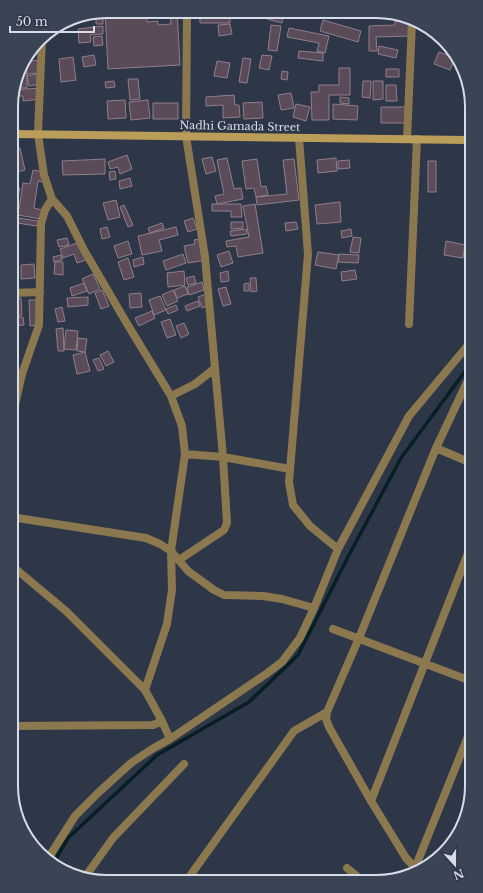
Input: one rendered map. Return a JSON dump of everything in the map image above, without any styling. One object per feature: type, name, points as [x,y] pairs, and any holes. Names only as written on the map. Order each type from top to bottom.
[{"type":"street","points":[[178,560],[224,530],[227,523],[223,457],[205,257],[186,136],[187,18]]},
{"type":"street","points":[[407,139],[412,26]]},
{"type":"street","points":[[42,46],[38,134],[44,175],[52,199],[67,216],[84,250],[171,396],[182,426],[185,454],[171,551],[172,590],[167,624],[145,690]]},
{"type":"street","name":"Nadhi Gamada Street","points":[[18,134],[465,140]]},
{"type":"street","points":[[299,138],[308,254],[289,482],[293,505],[310,526],[338,549]]},
{"type":"street","points":[[410,324],[417,139]]},
{"type":"street","points":[[18,391],[22,374],[39,325],[41,224],[45,210],[52,199]]},
{"type":"street","points":[[18,293],[40,292]]},
{"type":"street","points":[[50,855],[75,816],[131,763],[170,739],[282,662],[300,638],[338,549],[409,416],[465,349]]},
{"type":"street","points":[[171,396],[195,384],[214,369]]},
{"type":"street","points":[[414,866],[406,858],[371,801],[329,727],[326,719],[326,713],[359,638],[436,448],[465,386]]},
{"type":"street","points":[[436,448],[465,460]]},
{"type":"street","points":[[185,454],[223,457],[290,469]]},
{"type":"street","points":[[18,518],[146,538],[171,551],[188,572],[224,595],[263,596],[282,599],[314,608]]},
{"type":"street","points":[[371,801],[465,561]]},
{"type":"street","points":[[18,571],[66,611],[145,690],[170,739]]},
{"type":"street","points":[[333,629],[465,679]]},
{"type":"street","points":[[191,875],[294,731],[326,713]]},
{"type":"street","points":[[18,726],[153,725],[162,721]]},
{"type":"street","points":[[418,864],[465,744]]},
{"type":"street","points":[[87,873],[113,838],[184,764]]},
{"type":"street","points":[[347,868],[355,875]]},
{"type":"building","points":[[103,18],[103,24],[96,24],[96,19]]},
{"type":"building","points":[[105,18],[147,18],[147,22],[158,21],[158,25],[171,24],[171,18],[177,18],[180,65],[108,69]]},
{"type":"building","points":[[200,18],[230,18],[230,23],[200,23]]},
{"type":"building","points":[[267,18],[283,18],[282,23]]},
{"type":"building","points":[[323,20],[361,31],[358,42],[320,31]]},
{"type":"building","points":[[395,21],[409,25],[409,36],[376,37],[377,51],[369,51],[369,26],[395,25]]},
{"type":"building","points":[[230,24],[232,34],[219,36],[218,25]]},
{"type":"building","points":[[271,25],[281,26],[277,51],[268,50]]},
{"type":"building","points":[[103,26],[103,34],[90,35],[91,42],[79,43],[78,29]]},
{"type":"building","points":[[289,28],[329,36],[325,53],[317,51],[319,43],[287,37]]},
{"type":"building","points":[[102,36],[103,45],[94,46],[93,37]]},
{"type":"building","points":[[379,46],[398,50],[396,58],[378,54]]},
{"type":"building","points":[[299,51],[323,53],[323,61],[298,58]]},
{"type":"building","points":[[439,52],[448,55],[453,63],[450,70],[434,64]]},
{"type":"building","points":[[94,55],[96,65],[84,67],[82,57]]},
{"type":"building","points":[[262,55],[272,56],[269,70],[259,68]]},
{"type":"building","points":[[73,57],[76,80],[61,82],[59,59]]},
{"type":"building","points":[[243,58],[251,59],[247,83],[239,82]]},
{"type":"building","points":[[40,60],[41,73],[27,74],[27,70],[31,61]]},
{"type":"building","points":[[217,61],[230,63],[227,78],[214,76]]},
{"type":"building","points":[[339,68],[350,68],[350,95],[329,95],[329,120],[312,120],[311,92],[319,92],[319,85],[339,85]]},
{"type":"building","points":[[386,69],[399,69],[399,77],[386,77]]},
{"type":"building","points":[[282,71],[288,72],[287,80],[281,79]]},
{"type":"building","points":[[25,74],[27,74],[27,88],[20,88]]},
{"type":"building","points":[[40,74],[42,84],[29,86],[27,76]]},
{"type":"building","points":[[128,79],[138,79],[140,99],[130,100]]},
{"type":"building","points":[[114,81],[115,87],[106,88],[105,82]]},
{"type":"building","points":[[363,81],[371,81],[370,98],[362,97]]},
{"type":"building","points":[[373,81],[383,81],[383,99],[373,100]]},
{"type":"building","points":[[386,85],[396,85],[397,101],[386,101]]},
{"type":"building","points":[[40,88],[41,99],[23,101],[23,96],[19,96],[20,89]]},
{"type":"building","points":[[291,93],[294,108],[281,110],[278,95]]},
{"type":"building","points":[[234,95],[235,105],[239,105],[240,117],[223,118],[223,105],[206,106],[206,97]]},
{"type":"building","points":[[340,97],[349,98],[349,104],[340,103]]},
{"type":"building","points":[[125,100],[126,118],[108,119],[107,101]]},
{"type":"building","points":[[148,100],[150,118],[131,120],[129,102]]},
{"type":"building","points":[[262,102],[263,118],[244,119],[243,103]]},
{"type":"building","points":[[153,103],[178,103],[178,119],[153,119]]},
{"type":"building","points":[[296,104],[310,107],[306,121],[293,117]]},
{"type":"building","points":[[333,104],[358,106],[357,120],[333,119]]},
{"type":"building","points":[[381,107],[407,107],[407,123],[381,123]]},
{"type":"building","points":[[18,148],[20,148],[25,170],[18,172]]},
{"type":"building","points":[[127,155],[132,169],[120,174],[118,167],[110,169],[108,162]]},
{"type":"building","points":[[212,157],[216,171],[206,174],[202,159]]},
{"type":"building","points":[[227,158],[234,189],[241,188],[243,199],[217,204],[215,196],[224,194],[217,160]]},
{"type":"building","points":[[336,158],[337,171],[318,173],[317,160]]},
{"type":"building","points":[[105,159],[105,174],[63,175],[62,161]]},
{"type":"building","points":[[257,159],[261,187],[266,186],[268,195],[256,197],[254,188],[246,189],[242,161]]},
{"type":"building","points":[[294,159],[299,200],[257,205],[256,197],[287,194],[283,160]]},
{"type":"building","points":[[349,160],[350,168],[338,169],[338,161]]},
{"type":"building","points":[[428,161],[436,161],[436,192],[428,192]]},
{"type":"building","points":[[33,170],[44,172],[43,182],[38,181],[34,208],[42,210],[41,219],[18,215],[23,183],[30,184]]},
{"type":"building","points":[[115,171],[116,179],[110,180],[109,172]]},
{"type":"building","points":[[130,178],[132,186],[120,189],[119,181]]},
{"type":"building","points":[[116,200],[120,217],[108,220],[103,203]]},
{"type":"building","points":[[340,202],[341,222],[317,224],[315,205]]},
{"type":"building","points":[[212,204],[241,204],[242,217],[231,217],[231,211],[212,211]]},
{"type":"building","points":[[255,204],[263,253],[238,257],[236,246],[227,247],[226,241],[249,237],[243,206]]},
{"type":"building","points":[[124,205],[133,225],[128,227],[120,207]]},
{"type":"building","points":[[18,218],[38,221],[37,226],[18,223]]},
{"type":"building","points":[[193,218],[197,229],[188,232],[184,221]]},
{"type":"building","points":[[231,222],[243,222],[243,228],[231,229]]},
{"type":"building","points":[[296,222],[298,229],[286,231],[285,223]]},
{"type":"building","points":[[162,223],[164,228],[150,233],[148,228]]},
{"type":"building","points":[[107,227],[110,237],[102,239],[100,229]]},
{"type":"building","points":[[176,227],[178,235],[159,240],[162,251],[142,255],[138,236]]},
{"type":"building","points":[[246,229],[247,234],[231,236],[230,231]]},
{"type":"building","points":[[351,229],[352,236],[342,238],[341,231]]},
{"type":"building","points":[[353,237],[361,238],[359,253],[350,252]]},
{"type":"building","points":[[67,238],[69,245],[59,247],[57,240]]},
{"type":"building","points":[[202,238],[206,260],[188,263],[184,246],[195,244],[194,240]]},
{"type":"building","points":[[128,241],[132,254],[118,258],[114,246]]},
{"type":"building","points":[[446,241],[465,245],[463,258],[444,255]]},
{"type":"building","points":[[80,242],[86,260],[77,263],[74,254],[63,258],[60,249]]},
{"type":"building","points":[[229,251],[233,263],[221,267],[217,255]]},
{"type":"building","points":[[318,252],[339,255],[336,269],[315,265]]},
{"type":"building","points":[[183,254],[186,263],[166,270],[163,261]]},
{"type":"building","points":[[339,254],[359,255],[358,263],[338,262]]},
{"type":"building","points":[[61,255],[62,260],[54,262],[53,257]]},
{"type":"building","points":[[143,257],[144,264],[134,267],[133,260]]},
{"type":"building","points":[[128,258],[134,277],[124,280],[118,262]]},
{"type":"building","points":[[55,262],[63,262],[63,275],[54,274]]},
{"type":"building","points":[[34,264],[35,278],[21,279],[21,265]]},
{"type":"building","points":[[355,270],[357,279],[342,281],[341,272]]},
{"type":"building","points":[[184,271],[185,285],[168,287],[167,273]]},
{"type":"building","points":[[228,271],[229,281],[221,282],[220,273]]},
{"type":"building","points":[[93,274],[100,289],[89,294],[82,279]]},
{"type":"building","points":[[194,276],[196,283],[188,285],[186,278]]},
{"type":"building","points":[[250,278],[256,278],[257,291],[251,292]]},
{"type":"building","points":[[202,282],[204,290],[189,295],[187,287]]},
{"type":"building","points":[[84,283],[87,291],[72,296],[70,288]]},
{"type":"building","points":[[249,283],[249,291],[244,291],[244,284]]},
{"type":"building","points":[[185,286],[188,294],[177,298],[174,290]]},
{"type":"building","points":[[226,287],[231,304],[223,306],[218,289]]},
{"type":"building","points":[[102,290],[109,306],[101,309],[95,293]]},
{"type":"building","points":[[173,290],[178,301],[167,306],[162,295]]},
{"type":"building","points":[[141,293],[142,307],[130,308],[129,294]]},
{"type":"building","points":[[206,294],[210,305],[202,308],[198,297]]},
{"type":"building","points":[[160,296],[166,310],[154,315],[149,300]]},
{"type":"building","points":[[88,297],[88,305],[68,307],[67,298]]},
{"type":"building","points":[[18,298],[21,298],[22,315],[18,315]]},
{"type":"building","points":[[29,300],[37,300],[38,325],[30,326]]},
{"type":"building","points":[[198,301],[200,306],[187,311],[185,306]]},
{"type":"building","points":[[176,305],[178,310],[168,314],[166,309]]},
{"type":"building","points":[[62,307],[65,321],[58,322],[55,309]]},
{"type":"building","points":[[152,311],[155,318],[139,326],[135,318]]},
{"type":"building","points":[[18,317],[23,317],[24,325],[18,326]]},
{"type":"building","points":[[170,319],[176,335],[167,338],[161,322]]},
{"type":"building","points":[[184,323],[189,334],[181,338],[176,326]]},
{"type":"building","points":[[63,328],[64,351],[58,351],[56,329]]},
{"type":"building","points":[[66,330],[78,331],[76,350],[64,349]]},
{"type":"building","points":[[78,338],[87,339],[85,352],[77,351]]},
{"type":"building","points":[[108,351],[114,362],[106,366],[100,355]]},
{"type":"building","points":[[85,352],[90,371],[77,374],[73,355]]},
{"type":"building","points":[[99,358],[104,369],[98,371],[93,360]]},
{"type":"waterway","points":[[56,859],[68,838],[157,755],[249,702],[298,655],[401,458],[465,371]]}]
